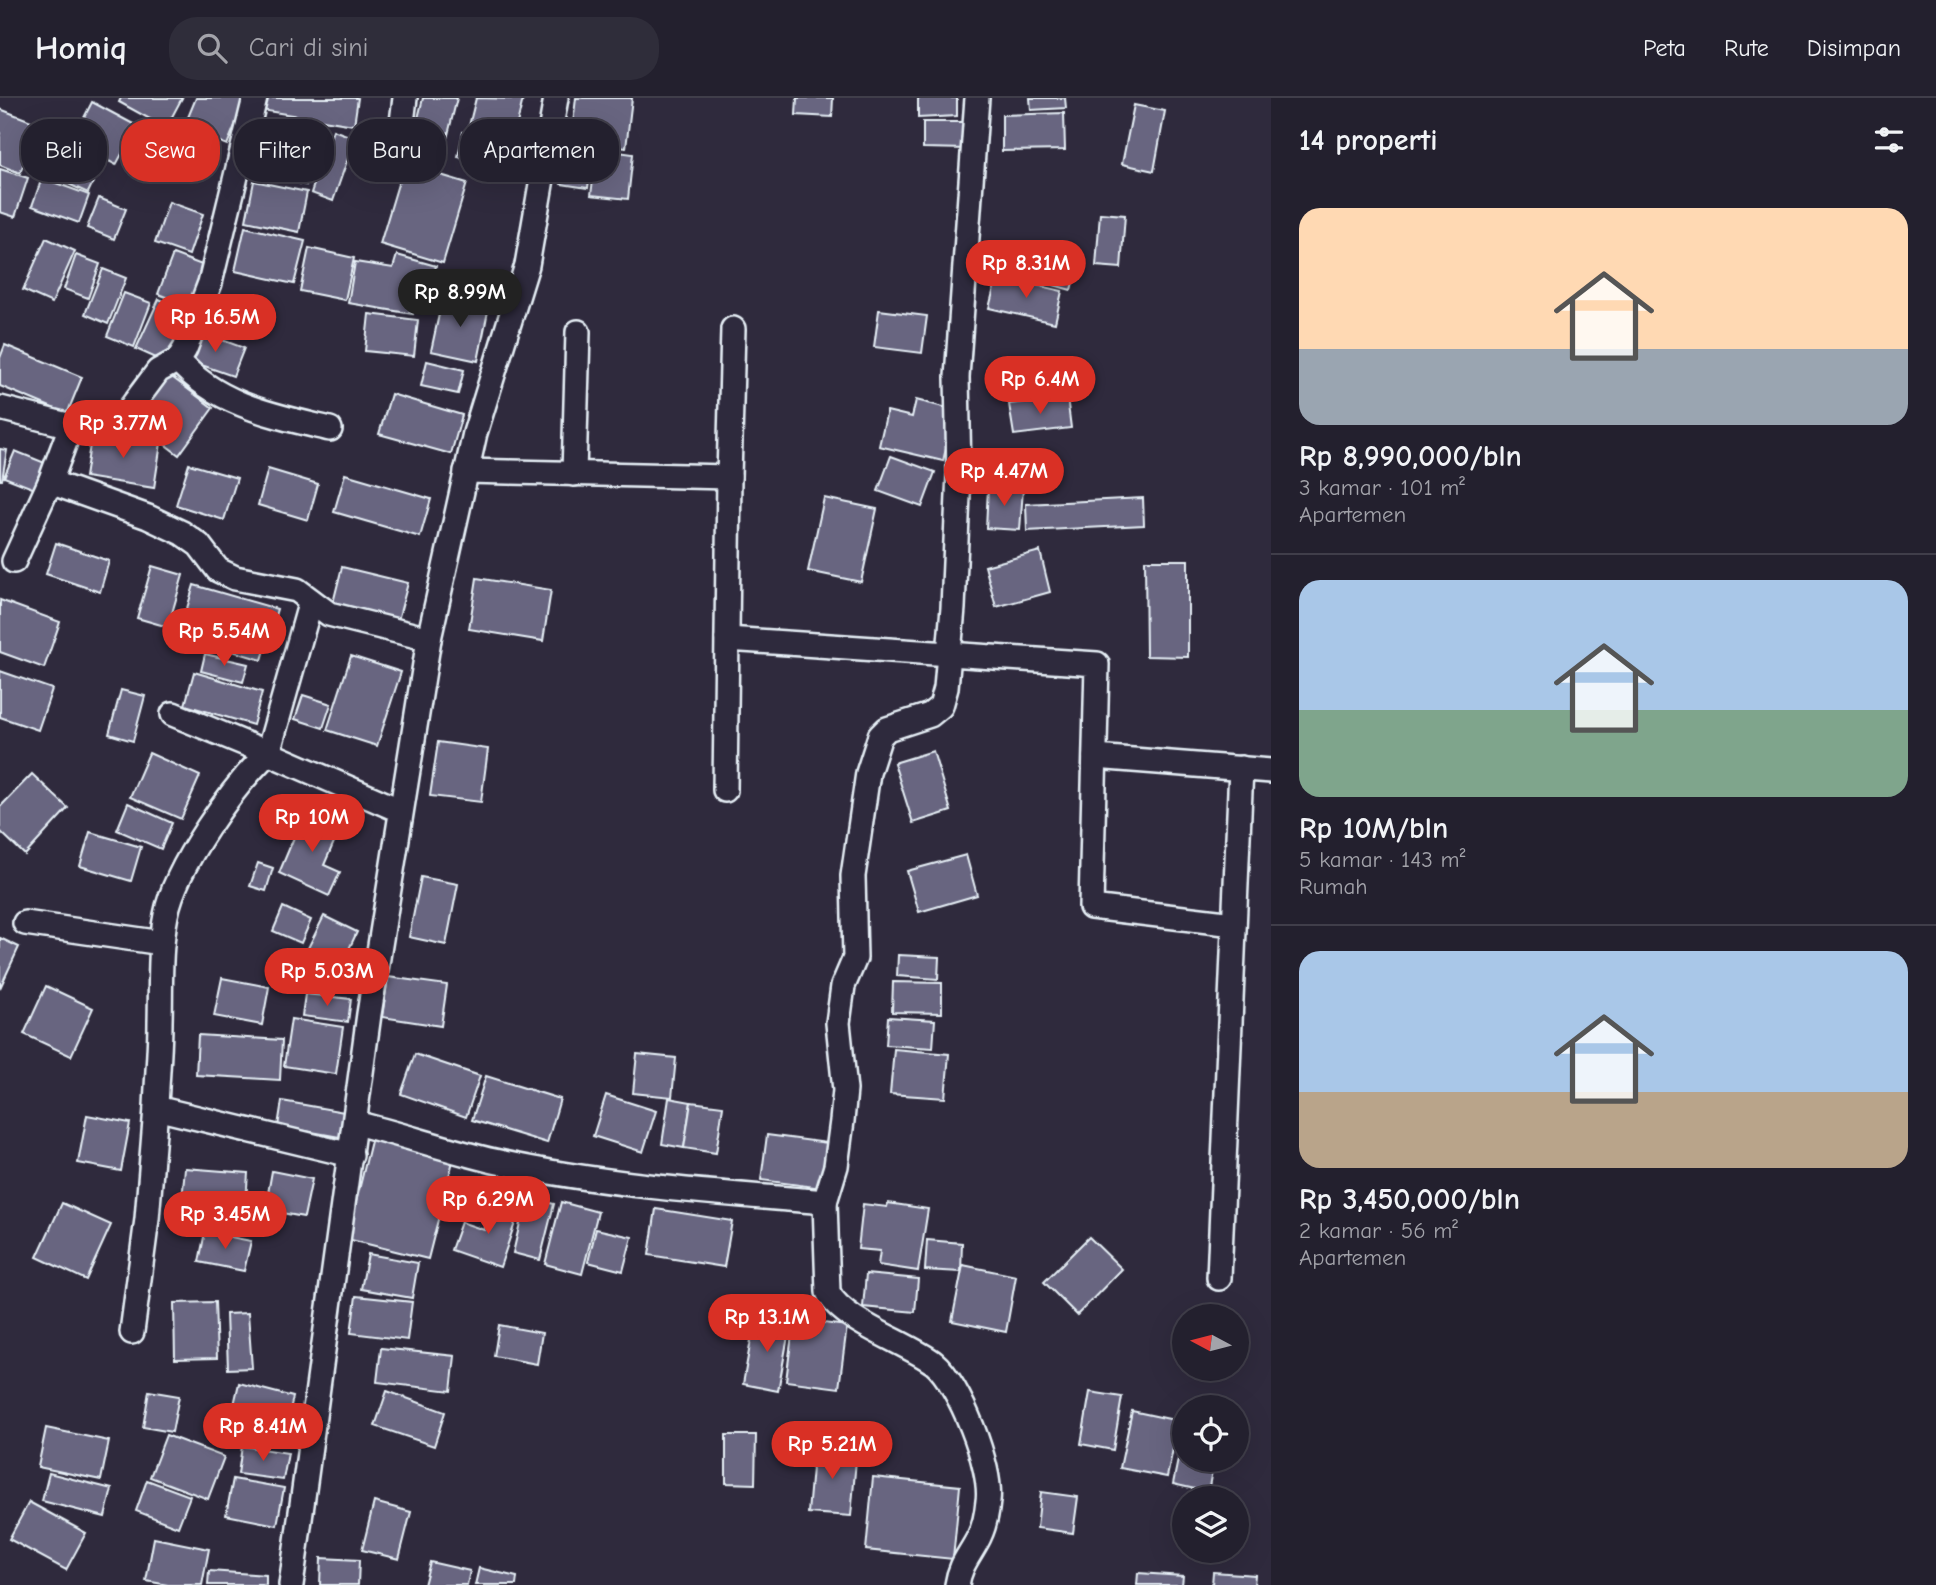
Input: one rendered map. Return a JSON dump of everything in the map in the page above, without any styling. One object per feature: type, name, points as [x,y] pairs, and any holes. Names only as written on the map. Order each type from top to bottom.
[{"type":"street","points":[[0,408],[71,426],[122,418],[159,371],[178,360],[185,349],[211,283],[255,98]]},
{"type":"street","points":[[402,119],[405,98]]},
{"type":"street","points":[[291,1585],[399,810],[429,639],[466,471],[527,265],[556,98]]},
{"type":"street","points":[[957,1585],[962,1561],[979,1536],[988,1500],[979,1441],[955,1394],[934,1364],[859,1321],[831,1298],[828,1292],[825,1202],[836,1166],[842,1121],[845,1090],[838,1023],[843,986],[855,958],[853,876],[868,773],[880,736],[887,729],[930,715],[941,706],[946,688],[959,472],[957,377],[977,98]]},
{"type":"street","points":[[725,790],[733,329]]},
{"type":"street","points":[[573,474],[578,332]]},
{"type":"street","points":[[178,360],[188,372],[224,396],[255,411],[330,429]]},
{"type":"street","points":[[14,561],[50,482],[71,426]]},
{"type":"street","points":[[466,471],[729,477]]},
{"type":"street","points":[[50,482],[148,517],[182,533],[199,545],[218,570],[235,578],[298,590],[329,614],[429,639]]},
{"type":"street","points":[[132,1332],[147,1219],[156,1108],[162,943],[166,912],[194,851],[239,784],[268,753],[311,601]]},
{"type":"street","points":[[727,639],[1097,664],[1091,907],[1234,924]]},
{"type":"street","points":[[173,714],[399,810]]},
{"type":"street","points":[[1095,757],[1271,771]]},
{"type":"street","points":[[1219,1278],[1241,768]]},
{"type":"street","points":[[25,923],[162,943]]},
{"type":"street","points":[[156,1108],[351,1155]]},
{"type":"street","points":[[355,1123],[493,1161],[585,1177],[646,1186],[825,1202]]},
{"type":"building","points":[[121,98],[182,98],[171,119],[150,119],[119,102]]},
{"type":"building","points":[[196,98],[246,98],[238,119],[234,119],[234,128],[227,145],[220,142],[220,119],[187,119]]},
{"type":"building","points":[[263,98],[358,98],[355,119],[348,119],[348,124],[334,122],[334,119],[317,119],[261,110]]},
{"type":"building","points":[[423,98],[457,98],[446,143],[446,119],[418,119]]},
{"type":"building","points":[[476,98],[523,99],[518,119],[471,119]]},
{"type":"building","points":[[576,98],[632,98],[626,148],[619,147],[619,119],[574,119]]},
{"type":"building","points":[[797,98],[833,98],[832,117],[796,115]]},
{"type":"building","points":[[918,98],[957,98],[957,116],[918,118]]},
{"type":"building","points":[[1030,98],[1065,98],[1066,108],[1031,110]]},
{"type":"building","points":[[92,102],[124,119],[121,119],[121,156],[116,165],[107,160],[107,119],[83,119]]},
{"type":"building","points":[[1134,105],[1165,111],[1154,171],[1122,164]]},
{"type":"building","points":[[0,109],[26,119],[21,119],[20,173],[0,165]]},
{"type":"building","points":[[1064,113],[1065,150],[1002,151],[1002,115]]},
{"type":"building","points":[[923,122],[967,122],[967,149],[923,148]]},
{"type":"building","points":[[334,130],[348,135],[348,158],[333,201],[311,193],[315,182],[334,182]]},
{"type":"building","points":[[619,152],[633,154],[628,199],[591,195],[593,182],[619,182]]},
{"type":"building","points":[[0,169],[21,176],[21,182],[27,182],[15,217],[0,212]]},
{"type":"building","points":[[446,177],[467,183],[443,263],[380,244],[399,182],[446,182]]},
{"type":"building","points":[[41,182],[53,182],[89,195],[79,223],[32,206]]},
{"type":"building","points":[[64,182],[93,182],[88,193]]},
{"type":"building","points":[[254,182],[307,192],[299,232],[246,221]]},
{"type":"building","points":[[561,182],[589,182],[588,188]]},
{"type":"building","points":[[99,198],[126,209],[114,239],[87,228]]},
{"type":"building","points":[[169,202],[203,214],[189,255],[155,243]]},
{"type":"building","points":[[1100,213],[1125,215],[1121,268],[1096,266]]},
{"type":"building","points":[[245,227],[305,241],[294,284],[235,271]]},
{"type":"building","points":[[46,238],[75,251],[52,303],[23,290]]},
{"type":"building","points":[[309,248],[354,258],[345,300],[300,291]]},
{"type":"building","points":[[173,254],[210,268],[195,308],[158,294]]},
{"type":"building","points":[[76,255],[100,264],[88,298],[64,289]]},
{"type":"building","points":[[397,255],[436,266],[430,289],[418,286],[413,314],[348,303],[355,262],[393,268]]},
{"type":"building","points":[[1038,256],[1077,267],[1071,290],[1032,279]]},
{"type":"building","points":[[103,269],[126,278],[108,324],[85,314]]},
{"type":"building","points":[[997,276],[1062,291],[1055,323],[989,308]]},
{"type":"building","points":[[124,293],[151,303],[134,347],[107,336]]},
{"type":"building","points":[[443,296],[489,306],[478,361],[431,351]]},
{"type":"building","points":[[159,299],[189,312],[167,363],[136,349]]},
{"type":"building","points":[[879,310],[927,316],[922,353],[874,347]]},
{"type":"building","points":[[369,314],[418,320],[414,356],[365,351]]},
{"type":"building","points":[[198,331],[244,348],[233,376],[187,360]]},
{"type":"building","points":[[5,345],[82,377],[67,414],[0,386],[0,358]]},
{"type":"building","points":[[427,361],[464,370],[458,394],[421,386]]},
{"type":"building","points":[[169,375],[213,408],[179,455],[135,422]]},
{"type":"building","points":[[391,394],[462,415],[451,454],[379,434]]},
{"type":"building","points":[[1067,397],[1071,428],[1014,435],[1009,404]]},
{"type":"building","points":[[916,400],[955,410],[943,461],[879,446],[887,411],[912,417]]},
{"type":"building","points":[[92,432],[161,443],[154,488],[85,477]]},
{"type":"building","points":[[0,449],[7,450],[2,480],[0,480]]},
{"type":"building","points":[[15,451],[50,465],[40,491],[4,477]]},
{"type":"building","points":[[891,456],[935,472],[922,507],[878,491]]},
{"type":"building","points":[[189,464],[237,478],[224,520],[176,505]]},
{"type":"building","points":[[268,469],[318,484],[308,520],[258,505]]},
{"type":"building","points":[[345,474],[431,499],[420,537],[334,512]]},
{"type":"building","points":[[988,487],[1023,489],[1020,530],[986,528]]},
{"type":"building","points":[[824,498],[877,509],[861,582],[808,571]]},
{"type":"building","points":[[1143,498],[1144,525],[1027,531],[1026,504]]},
{"type":"building","points":[[56,543],[109,561],[100,592],[46,574]]},
{"type":"building","points":[[1040,551],[1050,592],[996,607],[985,566]]},
{"type":"building","points":[[1145,560],[1188,560],[1188,657],[1146,656]]},
{"type":"building","points":[[152,566],[183,575],[168,627],[137,618]]},
{"type":"building","points":[[342,567],[408,583],[397,624],[332,607]]},
{"type":"building","points":[[477,578],[551,590],[543,641],[469,629]]},
{"type":"building","points":[[194,585],[277,609],[262,660],[179,635]]},
{"type":"building","points":[[0,600],[60,622],[44,668],[0,652]]},
{"type":"building","points":[[205,654],[248,664],[243,682],[201,671]]},
{"type":"building","points":[[351,656],[401,672],[377,746],[327,730]]},
{"type":"building","points":[[0,671],[52,689],[38,730],[0,717]]},
{"type":"building","points":[[194,672],[262,692],[253,725],[185,705]]},
{"type":"building","points":[[121,690],[145,696],[133,741],[109,734]]},
{"type":"building","points":[[303,695],[331,704],[323,728],[295,719]]},
{"type":"building","points":[[438,742],[488,749],[481,802],[430,796]]},
{"type":"building","points":[[933,751],[951,811],[913,823],[894,763]]},
{"type":"building","points":[[149,753],[200,776],[181,819],[130,797]]},
{"type":"building","points":[[32,774],[68,808],[25,855],[0,831],[0,807]]},
{"type":"building","points":[[128,803],[172,823],[161,849],[117,830]]},
{"type":"building","points":[[305,811],[341,826],[324,865],[340,872],[329,896],[279,873]]},
{"type":"building","points":[[90,832],[141,847],[131,881],[80,866]]},
{"type":"building","points":[[966,855],[977,895],[919,912],[907,871]]},
{"type":"building","points":[[258,863],[273,868],[266,891],[250,886]]},
{"type":"building","points":[[421,877],[458,884],[446,945],[409,937]]},
{"type":"building","points":[[283,907],[311,920],[301,943],[273,931]]},
{"type":"building","points":[[324,916],[357,932],[334,981],[300,964]]},
{"type":"building","points":[[0,938],[19,947],[0,988]]},
{"type":"building","points":[[898,955],[939,957],[938,979],[897,976]]},
{"type":"building","points":[[388,977],[447,985],[441,1026],[382,1017]]},
{"type":"building","points":[[222,978],[269,987],[262,1025],[214,1016]]},
{"type":"building","points":[[893,982],[942,983],[942,1013],[892,1012]]},
{"type":"building","points":[[46,986],[93,1008],[71,1056],[24,1034]]},
{"type":"building","points":[[305,994],[351,999],[348,1022],[302,1016]]},
{"type":"building","points":[[888,1017],[935,1020],[933,1048],[886,1045]]},
{"type":"building","points":[[291,1019],[343,1027],[336,1074],[284,1066]]},
{"type":"building","points":[[198,1035],[282,1040],[280,1080],[196,1075]]},
{"type":"building","points":[[894,1049],[949,1054],[945,1098],[890,1094]]},
{"type":"building","points":[[415,1054],[480,1076],[466,1117],[401,1094]]},
{"type":"building","points":[[637,1054],[676,1058],[672,1097],[633,1093]]},
{"type":"building","points":[[486,1076],[560,1099],[547,1143],[472,1120]]},
{"type":"building","points":[[606,1095],[656,1111],[643,1152],[593,1136]]},
{"type":"building","points":[[669,1098],[691,1102],[684,1148],[662,1144]]},
{"type":"building","points":[[282,1101],[350,1113],[345,1138],[278,1126]]},
{"type":"building","points":[[691,1102],[723,1106],[716,1153],[684,1148]]},
{"type":"building","points":[[87,1115],[130,1123],[121,1171],[78,1163]]},
{"type":"building","points":[[767,1135],[828,1143],[822,1188],[761,1180]]},
{"type":"building","points":[[372,1137],[454,1157],[428,1259],[347,1239]]},
{"type":"building","points":[[185,1168],[248,1173],[245,1216],[181,1211]]},
{"type":"building","points":[[272,1171],[312,1179],[304,1217],[265,1210]]},
{"type":"building","points":[[526,1197],[554,1204],[540,1260],[513,1253]]},
{"type":"building","points":[[493,1202],[519,1211],[500,1267],[451,1250],[461,1222],[484,1230]]},
{"type":"building","points":[[561,1202],[598,1212],[582,1274],[545,1264]]},
{"type":"building","points":[[62,1203],[111,1225],[86,1280],[37,1257]]},
{"type":"building","points":[[888,1203],[928,1209],[918,1271],[878,1265],[880,1251],[858,1249],[863,1204],[887,1207]]},
{"type":"building","points":[[656,1209],[732,1221],[724,1267],[649,1255]]},
{"type":"building","points":[[596,1229],[632,1237],[623,1271],[588,1262]]},
{"type":"building","points":[[205,1232],[251,1241],[244,1271],[199,1262]]},
{"type":"building","points":[[1089,1237],[1122,1269],[1077,1315],[1044,1282]]},
{"type":"building","points":[[927,1240],[962,1243],[961,1272],[925,1270]]},
{"type":"building","points":[[368,1254],[418,1263],[412,1298],[361,1289]]},
{"type":"building","points":[[963,1265],[1016,1276],[1006,1332],[952,1321]]},
{"type":"building","points":[[866,1274],[918,1279],[915,1312],[863,1307]]},
{"type":"building","points":[[356,1296],[412,1302],[407,1340],[351,1333]]},
{"type":"building","points":[[215,1302],[217,1358],[175,1359],[174,1303]]},
{"type":"building","points":[[248,1313],[252,1368],[228,1369],[226,1314]]},
{"type":"building","points":[[755,1318],[790,1325],[778,1391],[743,1384]]},
{"type":"building","points":[[794,1319],[847,1326],[839,1388],[786,1381]]},
{"type":"building","points":[[499,1325],[542,1333],[537,1364],[494,1356]]},
{"type":"building","points":[[381,1348],[455,1356],[451,1391],[377,1382]]},
{"type":"building","points":[[239,1383],[293,1397],[282,1444],[228,1431]]},
{"type":"building","points":[[149,1391],[179,1396],[172,1432],[143,1427]]},
{"type":"building","points":[[387,1391],[445,1412],[434,1446],[375,1426]]},
{"type":"building","points":[[1090,1392],[1122,1397],[1113,1450],[1081,1444]]},
{"type":"building","points":[[1132,1411],[1172,1420],[1172,1454],[1167,1477],[1120,1468]]},
{"type":"building","points":[[46,1428],[109,1441],[101,1480],[38,1467]]},
{"type":"building","points":[[166,1435],[224,1457],[208,1499],[150,1477]]},
{"type":"building","points":[[726,1435],[756,1435],[755,1484],[726,1483]]},
{"type":"building","points":[[814,1445],[857,1449],[851,1516],[808,1513]]},
{"type":"building","points":[[242,1446],[288,1453],[283,1480],[238,1474]]},
{"type":"building","points":[[1175,1472],[1212,1472],[1209,1486],[1173,1484]]},
{"type":"building","points":[[49,1473],[112,1489],[105,1517],[42,1501]]},
{"type":"building","points":[[873,1477],[960,1486],[953,1559],[866,1550]]},
{"type":"building","points":[[233,1479],[284,1488],[277,1525],[226,1515]]},
{"type":"building","points":[[147,1480],[190,1496],[178,1527],[136,1511]]},
{"type":"building","points":[[1041,1492],[1078,1497],[1073,1533],[1037,1528]]},
{"type":"building","points":[[29,1502],[86,1533],[66,1570],[9,1539]]},
{"type":"building","points":[[374,1502],[411,1512],[399,1559],[362,1550]]},
{"type":"building","points":[[154,1538],[209,1549],[202,1585],[168,1585],[146,1581]]},
{"type":"building","points":[[321,1558],[359,1560],[358,1585],[320,1585]]},
{"type":"building","points":[[430,1562],[470,1571],[467,1585],[424,1585]]},
{"type":"building","points":[[479,1568],[517,1577],[516,1585],[475,1585]]},
{"type":"building","points":[[209,1571],[266,1575],[266,1585],[208,1585]]},
{"type":"building","points":[[1213,1572],[1255,1575],[1254,1585],[1212,1585]]},
{"type":"building","points":[[1138,1573],[1183,1576],[1182,1585],[1137,1585]]}]
